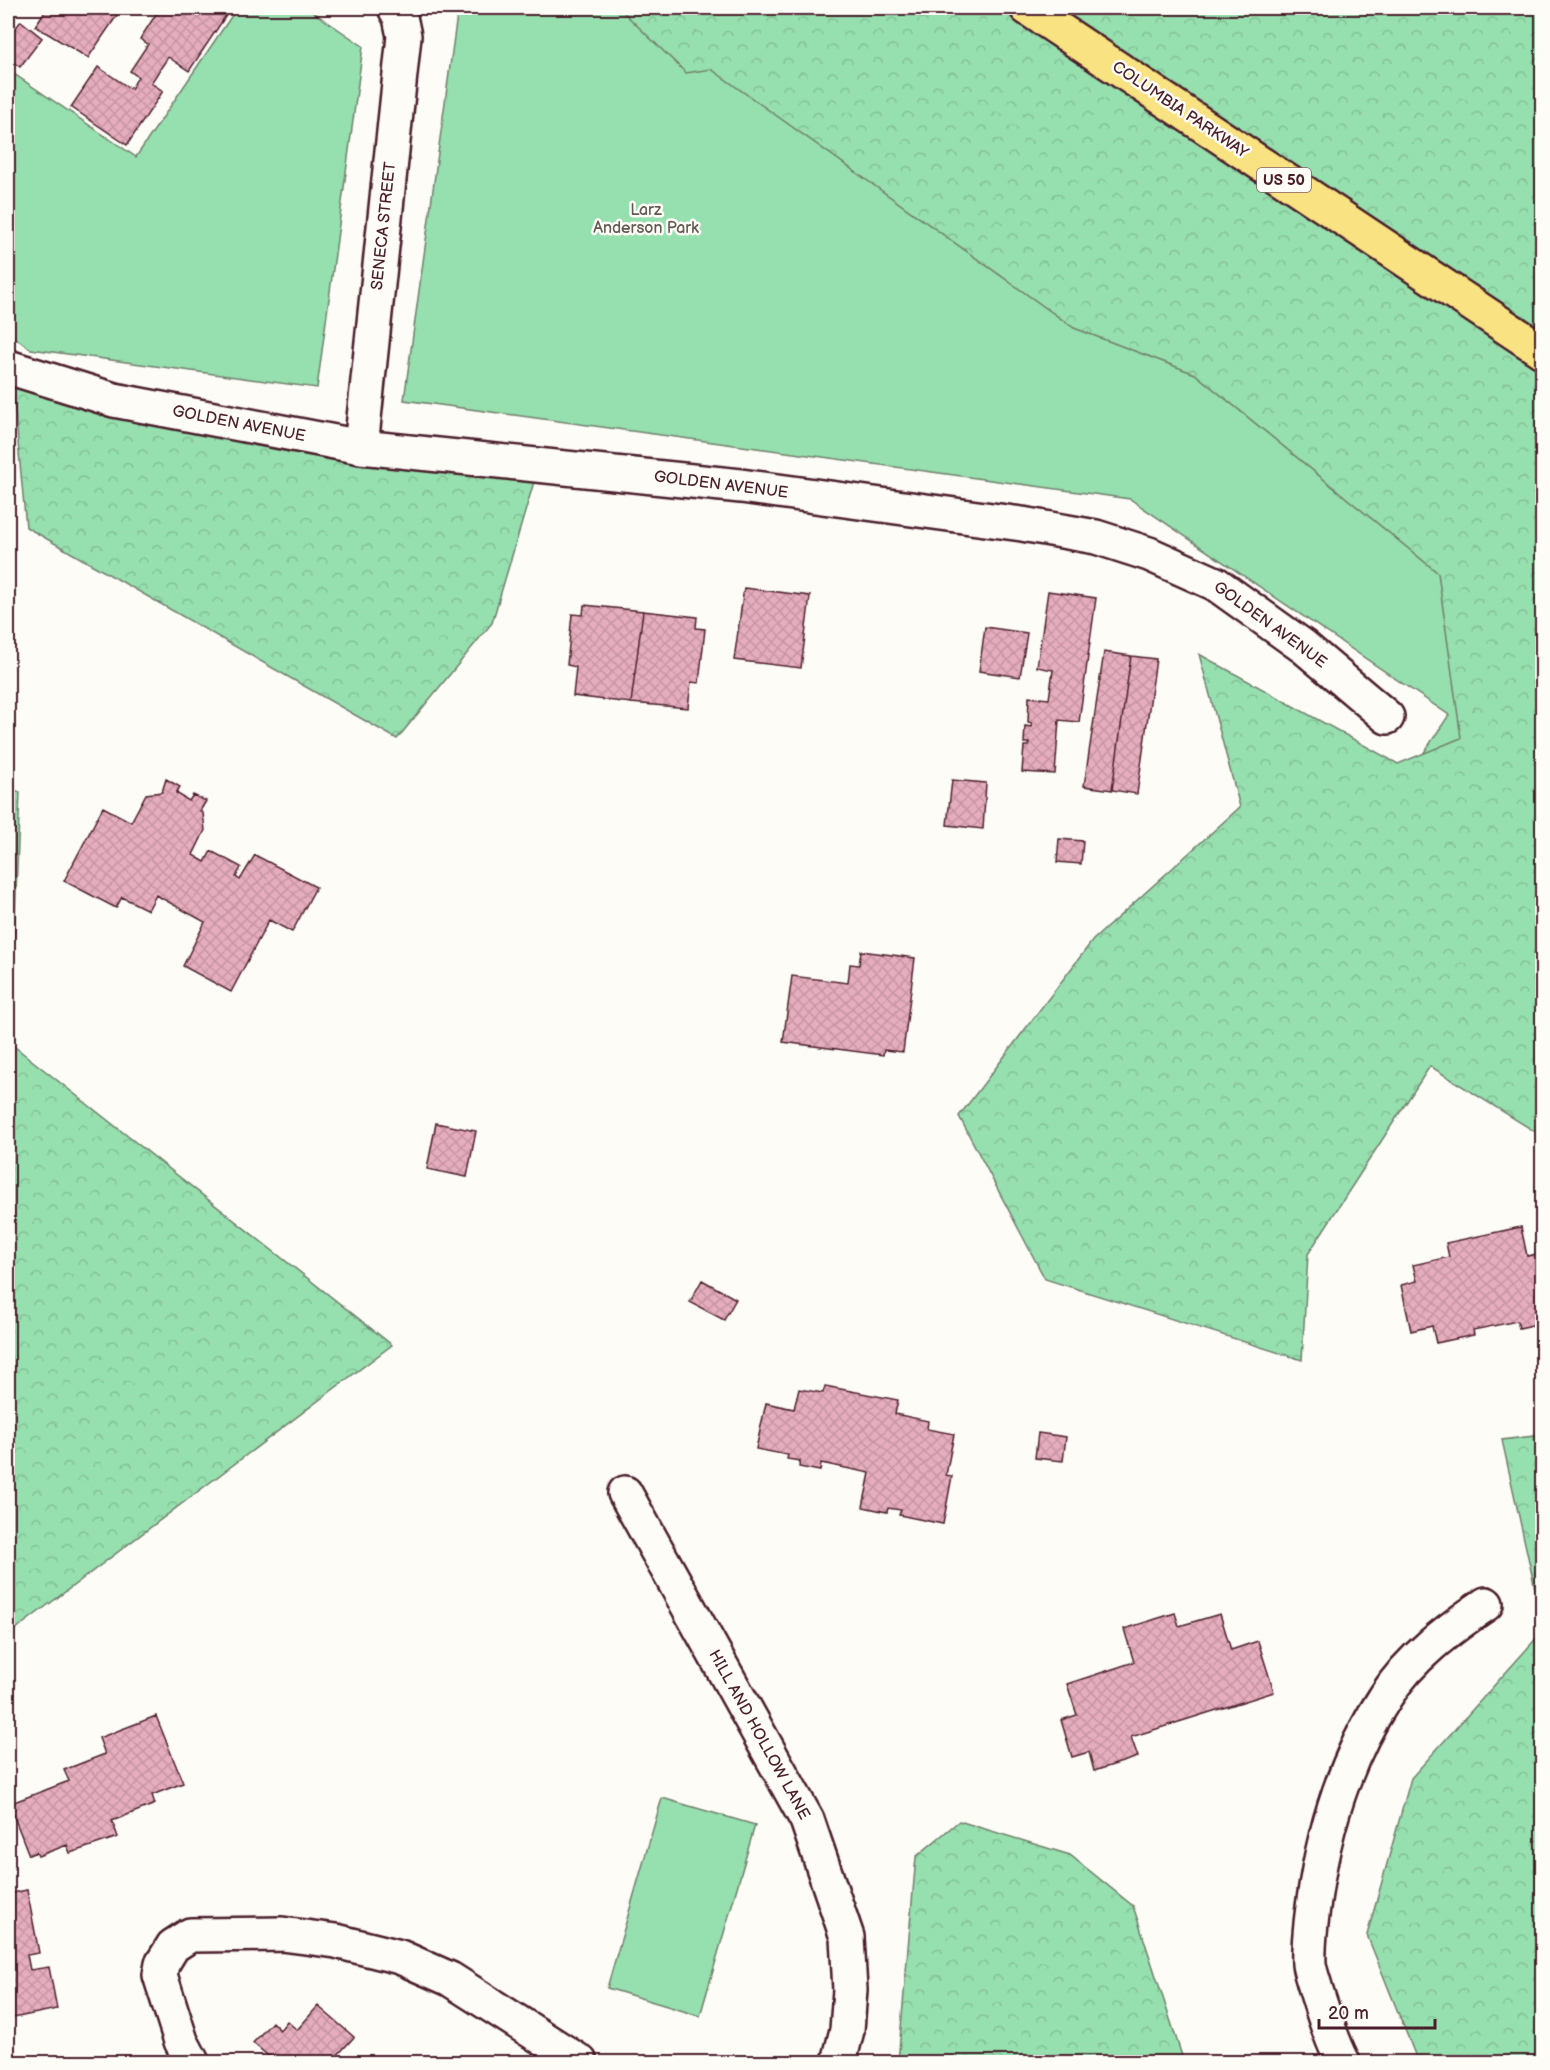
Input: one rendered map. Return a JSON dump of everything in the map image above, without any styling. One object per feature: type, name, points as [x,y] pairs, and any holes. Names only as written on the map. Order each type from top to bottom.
[{"type":"highway","name":"COLUMBIA PARKWAY","points":[[1027,8],[1542,351]]},
{"type":"street","name":"SENECA STREET","points":[[361,447],[404,36],[400,17],[395,8]]},
{"type":"street","name":"GOLDEN AVENUE","points":[[8,367],[114,400],[361,447],[741,486],[1023,524],[1096,537],[1149,554],[1216,584],[1304,647],[1387,717]]},
{"type":"street","name":"HILL AND HOLLOW LANE","points":[[625,1493],[807,1820],[847,1937],[850,1990],[847,2030],[839,2062]]},
{"type":"street","points":[[1343,2062],[1330,2036],[1309,1966],[1310,1930],[1320,1859],[1339,1791],[1360,1742],[1386,1695],[1405,1672],[1446,1631],[1486,1604]]},
{"type":"street","points":[[192,2062],[181,2041],[160,1975],[162,1964],[173,1946],[190,1935],[282,1934],[336,1941],[400,1957],[450,1979],[580,2062]]},
{"type":"green space","points":[[237,8],[307,8],[363,46],[317,388],[31,349],[8,333],[8,70],[136,157]]},
{"type":"green space","name":"Larz Anderson Park","points":[[458,8],[693,8],[1542,406],[1542,887],[1399,790],[1449,715],[1130,499],[404,400]]},
{"type":"green space","points":[[619,8],[1542,8],[1542,1136],[1430,1066],[1308,1254],[1302,1360],[1045,1279],[959,1116],[1093,940],[1240,807],[1199,654],[1398,764],[1461,738],[1438,573],[1195,374],[1074,328],[711,69],[686,73]]},
{"type":"green space","points":[[11,368],[539,465],[492,623],[397,739],[26,527]]},
{"type":"green space","points":[[8,788],[20,792],[10,1043],[392,1345],[8,1635]]},
{"type":"green space","points":[[1542,1435],[1542,1620],[1502,1440]]},
{"type":"green space","points":[[1542,1632],[1542,2062],[1418,2062],[1367,1935],[1411,1778]]},
{"type":"green space","points":[[662,1798],[755,1825],[700,2016],[607,1988]]},
{"type":"green space","points":[[959,1821],[1070,1855],[1133,1906],[1184,2062],[898,2062],[916,1857]]},
{"type":"building","points":[[47,8],[122,8],[88,58],[35,26]]},
{"type":"building","points":[[160,8],[231,8],[189,71],[168,57],[151,83],[163,91],[127,145],[71,107],[98,67],[131,89],[138,77],[130,71],[148,44],[140,39]]},
{"type":"building","points":[[21,21],[42,38],[20,67],[8,58],[8,38]]},
{"type":"building","points":[[744,588],[810,596],[801,668],[734,660]]},
{"type":"building","points":[[1048,591],[1096,598],[1079,722],[1059,720],[1055,774],[1022,772],[1024,746],[1029,746],[1029,743],[1024,743],[1025,726],[1031,727],[1032,723],[1028,722],[1029,697],[1049,699],[1053,670],[1037,667]]},
{"type":"building","points":[[584,605],[643,611],[631,703],[573,696],[576,667],[567,665],[572,614],[583,615]]},
{"type":"building","points":[[643,611],[697,617],[696,628],[705,629],[699,683],[691,682],[688,708],[631,703]]},
{"type":"building","points":[[985,627],[1027,633],[1020,677],[979,671]]},
{"type":"building","points":[[1104,652],[1131,656],[1112,790],[1084,786]]},
{"type":"building","points":[[1131,656],[1156,659],[1137,794],[1112,790]]},
{"type":"building","points":[[166,779],[180,787],[176,793],[189,801],[193,795],[206,801],[200,811],[203,813],[205,830],[193,855],[205,862],[211,851],[241,867],[236,877],[240,880],[255,855],[316,887],[292,932],[269,920],[231,992],[183,966],[205,922],[156,895],[148,910],[122,897],[116,908],[64,881],[103,807],[131,822],[146,794],[162,792]]},
{"type":"building","points":[[952,780],[986,783],[983,829],[947,825]]},
{"type":"building","points":[[1059,839],[1083,841],[1081,864],[1057,862]]},
{"type":"building","points":[[861,951],[915,958],[903,1052],[884,1050],[883,1055],[783,1042],[792,976],[848,983],[850,964],[859,965]]},
{"type":"building","points":[[436,1123],[476,1131],[467,1177],[427,1169]]},
{"type":"building","points":[[1521,1227],[1527,1256],[1542,1253],[1542,1323],[1519,1328],[1517,1321],[1473,1330],[1474,1335],[1436,1343],[1432,1326],[1411,1331],[1401,1285],[1417,1281],[1413,1265],[1449,1257],[1446,1243]]},
{"type":"building","points":[[702,1280],[736,1299],[724,1320],[690,1302]]},
{"type":"building","points":[[825,1386],[898,1400],[895,1414],[928,1421],[927,1429],[954,1434],[946,1475],[952,1476],[943,1524],[899,1515],[901,1510],[888,1508],[887,1512],[863,1507],[870,1473],[821,1463],[820,1471],[799,1467],[800,1461],[787,1459],[788,1455],[756,1449],[766,1403],[794,1409],[799,1389],[823,1393]]},
{"type":"building","points":[[1038,1433],[1066,1437],[1063,1461],[1035,1458]]},
{"type":"building","points":[[1175,1613],[1179,1626],[1220,1614],[1231,1650],[1258,1641],[1274,1692],[1131,1737],[1138,1757],[1094,1771],[1089,1752],[1072,1757],[1061,1720],[1077,1715],[1067,1684],[1134,1662],[1124,1629]]},
{"type":"building","points":[[156,1716],[183,1783],[152,1795],[155,1804],[112,1821],[118,1837],[70,1853],[67,1845],[38,1856],[36,1852],[29,1855],[9,1804],[69,1781],[64,1770],[105,1754],[99,1738]]},
{"type":"building","points":[[27,1890],[39,1953],[27,1955],[30,1970],[49,1967],[57,2009],[8,2019],[8,1894]]},
{"type":"building","points":[[318,2006],[354,2037],[335,2058],[340,2062],[271,2062],[273,2060],[253,2043],[272,2022],[280,2030],[287,2021],[297,2030]]}]
